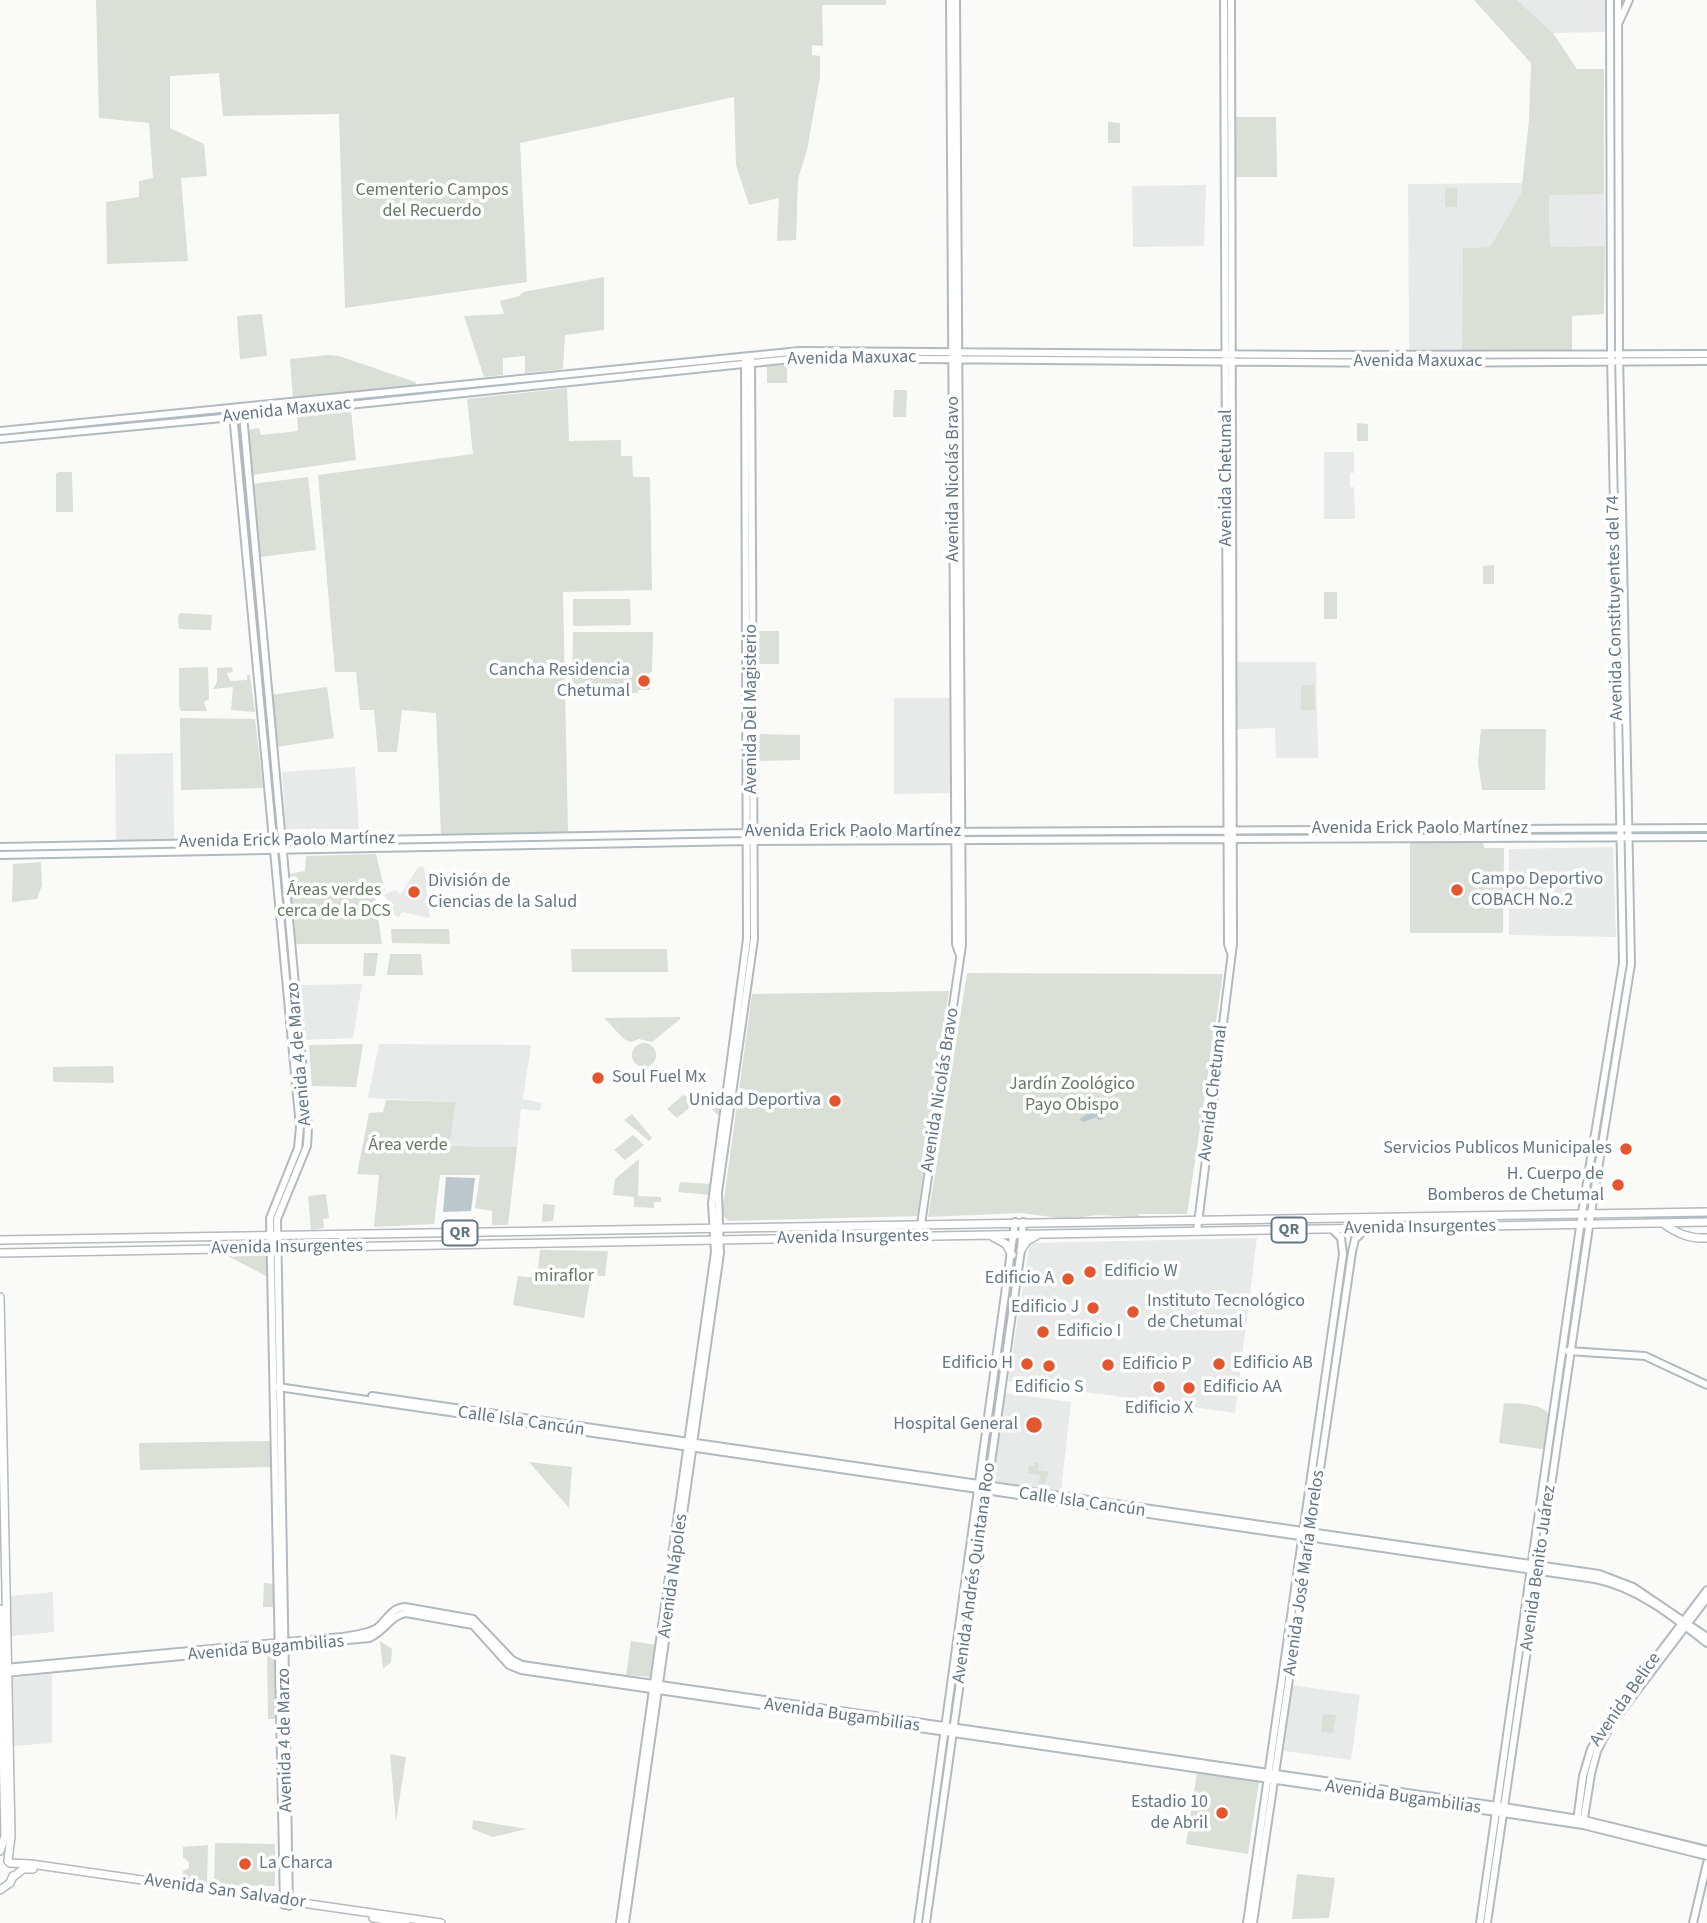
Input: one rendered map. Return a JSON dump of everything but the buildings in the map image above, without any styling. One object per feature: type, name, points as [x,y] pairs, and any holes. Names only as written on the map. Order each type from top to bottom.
[{"type":"main road","name":"Avenida Nicolás Bravo","points":[[950,0],[956,355]]},
{"type":"main road","name":"Avenida Nicolás Bravo","points":[[919,1237],[960,957],[956,944],[959,832],[956,0]]},
{"type":"main road","name":"Avenida Chetumal","points":[[1224,0],[1229,353]]},
{"type":"main road","name":"Avenida Chetumal","points":[[1197,1231],[1231,955],[1228,944],[1231,839],[1231,0]]},
{"type":"main road","name":"Avenida Constituyentes del 74","points":[[1610,0],[1615,198]]},
{"type":"main road","name":"Avenida Constituyentes del 74","points":[[1586,1213],[1631,964],[1625,837],[1615,359],[1618,0]]},
{"type":"main road","points":[[1618,24],[1629,0]]},
{"type":"main road","name":"Avenida Maxuxac","points":[[1,435],[242,408],[748,359],[1229,353],[1707,361]]},
{"type":"main road","name":"Avenida Maxuxac","points":[[956,355],[1229,362],[1615,359],[1707,354]]},
{"type":"main road","name":"Avenida Maxuxac","points":[[1,435],[234,417],[748,359]]},
{"type":"main road","name":"Avenida Del Magisterio","points":[[717,1228],[718,1192],[754,945],[749,841],[748,359]]},
{"type":"main road","name":"Avenida 4 de Marzo","points":[[242,408],[282,842],[278,850]]},
{"type":"main road","name":"Avenida 4 de Marzo","points":[[233,409],[273,842],[278,850],[307,1137],[307,1146],[277,1219],[273,1236],[286,1903]]},
{"type":"main road","points":[[1661,837],[1662,828]]},
{"type":"main road","points":[[1705,828],[1705,837]]},
{"type":"main road","name":"Avenida Erick Paolo Martínez","points":[[0,847],[749,832],[1705,828]]},
{"type":"main road","points":[[1078,831],[1078,839]]},
{"type":"main road","name":"Avenida Erick Paolo Martínez","points":[[0,855],[749,841],[1705,837]]},
{"type":"main road","name":"Avenida Insurgentes","points":[[0,1240],[1707,1212]]},
{"type":"main road","name":"Avenida Benito Juárez","points":[[1480,1923],[1571,1351],[1586,1213]]},
{"type":"main road","points":[[1619,1224],[1620,1213]]},
{"type":"main road","points":[[1544,1214],[1544,1226]]},
{"type":"main road","points":[[1300,1218],[1300,1230]]},
{"type":"main road","points":[[1244,1219],[1245,1231]]},
{"type":"main road","name":"Avenida Andrés Quintana Roo","points":[[926,1923],[979,1486],[1019,1222]]},
{"type":"main road","points":[[1021,1250],[1027,1241],[1045,1234],[1048,1222]]},
{"type":"main road","name":"Avenida Insurgentes","points":[[0,1253],[1707,1222]]},
{"type":"main road","points":[[1664,1223],[1676,1233],[1687,1237],[1707,1238]]},
{"type":"main road","name":"Avenida Benito Juárez","points":[[1535,1568],[1562,1351],[1585,1225]]},
{"type":"main road","name":"Avenida Nápoles","points":[[620,1923],[711,1301],[717,1228]]},
{"type":"main road","name":"Avenida José María Morelos","points":[[1247,1923],[1352,1252],[1355,1239],[1367,1228]]},
{"type":"main road","name":"Avenida José María Morelos","points":[[1307,1534],[1343,1254],[1341,1238],[1332,1229]]},
{"type":"main road","points":[[591,1231],[591,1242]]},
{"type":"main road","name":"Avenida Andrés Quintana Roo","points":[[918,1923],[988,1487],[1021,1250],[1018,1235]]},
{"type":"main road","points":[[989,1236],[1006,1244],[1012,1255]]},
{"type":"main road","points":[[202,1237],[202,1250]]},
{"type":"main road","points":[[0,1297],[3,1671]]},
{"type":"main road","points":[[1562,1351],[1645,1356],[1707,1385]]},
{"type":"main road","name":"Calle Isla Cancún","points":[[276,1385],[1535,1568],[1599,1574],[1624,1582],[1707,1637]]},
{"type":"main road","name":"Avenida Belice","points":[[1685,1623],[1707,1590]]},
{"type":"main road","name":"Avenida Belice","points":[[1580,1822],[1583,1776],[1591,1749],[1606,1724],[1707,1598]]},
{"type":"main road","name":"Avenida Bugambilias","points":[[3,1671],[281,1645],[369,1632],[396,1609],[405,1607],[473,1619],[519,1664],[1500,1809],[1580,1822],[1707,1850]]},
{"type":"main road","points":[[0,1609],[8,1836],[6,1861],[12,1878],[7,1887],[0,1890]]},
{"type":"main road","name":"Calle Isla Cancún","points":[[1685,1623],[1707,1643]]},
{"type":"main road","name":"Avenida Nápoles","points":[[625,1923],[656,1686]]},
{"type":"main road","name":"Avenida José María Morelos","points":[[1253,1923],[1271,1776]]},
{"type":"main road","name":"Avenida Benito Juárez","points":[[1487,1923],[1500,1809]]},
{"type":"main road","name":"Avenida Bugambilias","points":[[1580,1822],[1707,1856]]},
{"type":"main road","points":[[0,1851],[8,1836]]},
{"type":"main road","name":"Avenida San Salvador","points":[[6,1861],[406,1923]]},
{"type":"main road","points":[[1693,1923],[1707,1863]]},
{"type":"main road","name":"Avenida San Salvador","points":[[12,1878],[28,1868],[441,1923]]},
{"type":"shaded area","points":[[1517,0],[1606,0],[1606,32],[1553,33]]},
{"type":"shaded area","points":[[1522,183],[1521,194],[1490,247],[1463,248],[1462,350],[1409,350],[1408,184]]},
{"type":"shaded area","points":[[1206,185],[1204,246],[1133,247],[1132,186]]},
{"type":"shaded area","points":[[1549,194],[1604,194],[1605,246],[1550,247]]},
{"type":"shaded area","points":[[1324,452],[1354,452],[1354,473],[1350,473],[1350,487],[1354,487],[1355,519],[1324,519]]},
{"type":"shaded area","points":[[1237,662],[1316,662],[1318,758],[1276,758],[1275,728],[1237,729]]},
{"type":"shaded area","points":[[894,698],[952,698],[953,793],[894,794]]},
{"type":"shaded area","points":[[173,753],[174,841],[116,841],[115,754]]},
{"type":"shaded area","points":[[355,767],[359,829],[286,829],[282,772]]},
{"type":"shaded area","points":[[1613,847],[1616,937],[1509,935],[1509,849]]},
{"type":"shaded area","name":"División de Ciencias de la Salud","points":[[419,866],[424,868],[430,918],[402,912],[399,917],[389,912],[392,906],[384,895],[395,890],[401,894]]},
{"type":"shaded area","points":[[362,984],[353,1038],[304,1040],[298,985]]},
{"type":"shaded area","points":[[379,1044],[531,1045],[523,1099],[542,1103],[540,1111],[521,1109],[517,1147],[448,1146],[456,1102],[368,1098]]},
{"type":"shaded area","points":[[1096,1103],[1110,1110],[1099,1115],[1098,1117],[1102,1115],[1103,1119],[1098,1120],[1097,1117],[1083,1122],[1080,1119],[1091,1111]]},
{"type":"shaded area","points":[[446,1177],[475,1178],[471,1211],[443,1212]]},
{"type":"shaded area","name":"Instituto Tecnológico de Chetumal","points":[[1257,1238],[1235,1413],[1008,1381],[1030,1243]]},
{"type":"shaded area","name":"Hospital General","points":[[1004,1393],[1071,1402],[1061,1491],[992,1481]]},
{"type":"shaded area","points":[[53,1592],[54,1632],[11,1636],[10,1596]]},
{"type":"shaded area","points":[[52,1674],[52,1743],[13,1746],[12,1678]]},
{"type":"shaded area","points":[[1292,1685],[1360,1695],[1351,1760],[1284,1751]]},
{"type":"green space","name":"Cementerio Campos del Recuerdo","points":[[96,0],[886,0],[886,5],[822,5],[823,46],[812,45],[812,55],[820,56],[820,77],[807,150],[798,179],[796,240],[777,241],[779,198],[749,205],[736,165],[734,97],[520,143],[527,282],[345,308],[339,114],[223,116],[219,73],[170,76],[170,128],[204,144],[207,176],[181,178],[188,261],[107,264],[106,202],[139,197],[139,181],[153,178],[149,123],[99,118]]},
{"type":"green space","points":[[1474,0],[1517,0],[1553,33],[1577,69],[1604,69],[1604,194],[1549,195],[1550,247],[1605,246],[1604,314],[1572,316],[1572,350],[1462,350],[1463,248],[1490,247],[1521,194],[1529,120],[1531,63]]},
{"type":"green space","points":[[1235,117],[1276,117],[1277,177],[1235,177]]},
{"type":"green space","points":[[1108,122],[1120,123],[1120,143],[1108,143]]},
{"type":"green space","points":[[1445,188],[1457,188],[1457,207],[1445,207]]},
{"type":"green space","points":[[604,277],[604,330],[565,335],[563,369],[525,373],[525,356],[503,358],[503,375],[484,377],[464,316],[504,314],[500,301],[519,296],[523,292]]},
{"type":"green space","points":[[262,314],[267,356],[240,359],[237,316]]},
{"type":"green space","points":[[339,356],[415,382],[417,385],[293,399],[290,359]]},
{"type":"green space","points":[[787,364],[787,383],[767,383],[767,366]]},
{"type":"green space","points":[[567,388],[569,441],[621,440],[621,456],[632,456],[633,477],[650,477],[652,590],[563,592],[568,832],[441,835],[436,713],[402,710],[397,752],[378,752],[374,710],[360,710],[356,672],[335,672],[318,475],[473,454],[467,399]]},
{"type":"green space","points":[[894,390],[907,390],[906,417],[893,417]]},
{"type":"green space","points":[[351,410],[356,460],[252,475],[248,430],[259,428],[261,435],[298,431],[297,415]]},
{"type":"green space","points":[[1357,423],[1368,424],[1368,441],[1357,441]]},
{"type":"green space","points":[[72,472],[73,512],[56,512],[56,473]]},
{"type":"green space","points":[[308,477],[316,550],[260,557],[252,484]]},
{"type":"green space","points":[[1494,565],[1494,584],[1483,584],[1483,566]]},
{"type":"green space","points":[[1324,592],[1337,592],[1337,619],[1324,619]]},
{"type":"green space","points":[[573,599],[630,599],[631,625],[573,626]]},
{"type":"green space","points":[[180,613],[212,615],[211,630],[179,629]]},
{"type":"green space","points":[[758,631],[779,631],[779,664],[758,664]]},
{"type":"green space","points":[[573,632],[653,632],[650,690],[638,690],[638,693],[572,693]]},
{"type":"green space","points":[[208,667],[209,699],[204,702],[207,711],[181,711],[179,668]]},
{"type":"green space","points":[[232,667],[233,672],[227,673],[230,681],[247,680],[247,675],[250,675],[255,712],[231,710],[233,687],[213,689],[217,682],[217,668]]},
{"type":"green space","points":[[1301,685],[1314,685],[1315,710],[1301,710]]},
{"type":"green space","points":[[327,687],[334,738],[276,747],[270,695]]},
{"type":"green space","points":[[180,718],[255,719],[263,788],[181,790]]},
{"type":"green space","points":[[1481,729],[1546,729],[1545,790],[1482,790],[1478,762]]},
{"type":"green space","points":[[758,734],[800,735],[800,760],[757,761]]},
{"type":"green space","name":"Campo Deportivo COBACH No.2","points":[[1410,843],[1483,843],[1484,848],[1504,848],[1503,933],[1410,933]]},
{"type":"green space","name":"Áreas verdes cerca de la DCS","points":[[376,854],[385,891],[374,891],[382,944],[296,944],[290,874],[305,871],[306,856]]},
{"type":"green space","points":[[41,862],[42,885],[37,899],[12,902],[13,864]]},
{"type":"green space","points":[[391,929],[449,929],[450,944],[392,943]]},
{"type":"green space","points":[[571,949],[667,949],[668,972],[572,972]]},
{"type":"green space","points":[[364,953],[378,953],[375,976],[363,976]]},
{"type":"green space","points":[[390,954],[421,954],[423,975],[387,975]]},
{"type":"green space","name":"Jardín Zoológico Payo Obispo","points":[[967,973],[1223,974],[1187,1214],[1139,1214],[1139,1217],[1098,1215],[1067,1219],[1021,1213],[928,1217]]},
{"type":"green space","name":"Unidad Deportiva","points":[[949,991],[917,1216],[728,1221],[723,1215],[723,1207],[752,994]]},
{"type":"green space","points":[[680,1017],[652,1042],[639,1039],[631,1042],[624,1039],[604,1018]]},
{"type":"green space","points":[[644,1043],[653,1046],[656,1055],[653,1064],[644,1067],[635,1064],[632,1055],[635,1046]]},
{"type":"green space","points":[[363,1044],[356,1087],[312,1086],[309,1045]]},
{"type":"green space","points":[[113,1066],[114,1083],[53,1082],[53,1067]]},
{"type":"green space","points":[[726,1084],[721,1118],[704,1102]]},
{"type":"green space","points":[[683,1095],[697,1101],[677,1118],[667,1109]]},
{"type":"green space","name":"Área verde","points":[[386,1100],[456,1102],[449,1146],[517,1147],[508,1225],[492,1225],[492,1211],[475,1208],[480,1175],[440,1175],[434,1224],[374,1227],[379,1175],[357,1174],[369,1113],[383,1112]]},
{"type":"green space","points":[[632,1114],[652,1138],[649,1141],[624,1120]]},
{"type":"green space","points":[[633,1135],[644,1145],[625,1160],[614,1150]]},
{"type":"green space","points":[[639,1159],[638,1196],[661,1197],[661,1202],[654,1202],[654,1208],[634,1207],[634,1197],[613,1195],[615,1179]]},
{"type":"green space","points":[[680,1182],[712,1184],[711,1195],[678,1192]]},
{"type":"green space","points":[[326,1194],[329,1218],[323,1219],[324,1228],[311,1230],[308,1196]]},
{"type":"green space","points":[[543,1204],[555,1205],[553,1221],[542,1222]]},
{"type":"green space","name":"miraflor","points":[[540,1250],[608,1251],[605,1276],[591,1275],[584,1318],[513,1305],[518,1276],[537,1278]]},
{"type":"green space","points":[[268,1254],[268,1277],[228,1256]]},
{"type":"green space","points":[[1504,1403],[1533,1405],[1550,1415],[1553,1425],[1549,1450],[1499,1443]]},
{"type":"green space","points":[[273,1441],[272,1467],[140,1470],[139,1443]]},
{"type":"green space","points":[[529,1462],[572,1467],[569,1508]]},
{"type":"green space","points":[[1035,1462],[1039,1463],[1038,1470],[1049,1472],[1044,1485],[1039,1484],[1040,1475],[1028,1473],[1029,1466],[1034,1466]]},
{"type":"green space","points":[[264,1583],[273,1584],[273,1607],[263,1607]]},
{"type":"green space","points":[[380,1641],[392,1649],[391,1662],[383,1669]]},
{"type":"green space","points":[[631,1641],[657,1645],[651,1677],[626,1675]]},
{"type":"green space","points":[[277,1651],[278,1719],[268,1719],[267,1652]]},
{"type":"green space","points":[[1323,1714],[1336,1715],[1333,1733],[1321,1732]]},
{"type":"green space","points":[[390,1754],[406,1757],[396,1822]]},
{"type":"green space","name":"Estadio 10 de Abril","points":[[1197,1772],[1259,1782],[1248,1854],[1186,1844]]},
{"type":"green space","points":[[473,1820],[527,1829],[493,1837],[472,1829]]},
{"type":"green space","name":"La Charca","points":[[215,1843],[275,1844],[275,1886],[214,1885]]},
{"type":"green space","points":[[208,1845],[207,1884],[183,1882],[183,1871],[189,1868],[189,1862],[183,1857],[183,1847]]},
{"type":"green space","points":[[1297,1874],[1335,1878],[1329,1918],[1292,1919]]},
{"type":"place","name":"Cancha Residencia Chetumal","points":[[644,681]]},
{"type":"place","name":"Campo Deportivo COBACH No.2","points":[[1457,890]]},
{"type":"place","name":"División de Ciencias de la Salud","points":[[414,892]]},
{"type":"place","name":"Soul Fuel Mx","points":[[598,1078]]},
{"type":"place","name":"Unidad Deportiva","points":[[835,1101]]},
{"type":"place","name":"Servicios Publicos Municipales","points":[[1626,1149]]},
{"type":"place","name":"H. Cuerpo de Bomberos de Chetumal","points":[[1618,1185]]},
{"type":"place","name":"Edificio W","points":[[1090,1272]]},
{"type":"place","name":"Edificio A","points":[[1068,1279]]},
{"type":"place","name":"Edificio J","points":[[1093,1308]]},
{"type":"place","name":"Instituto Tecnológico de Chetumal","points":[[1133,1312]]},
{"type":"place","name":"Edificio I","points":[[1043,1332]]},
{"type":"place","name":"Edificio H","points":[[1027,1364]]},
{"type":"place","name":"Edificio AB","points":[[1219,1364]]},
{"type":"place","name":"Edificio P","points":[[1108,1365]]},
{"type":"place","name":"Edificio S","points":[[1049,1366]]},
{"type":"place","name":"Edificio X","points":[[1159,1387]]},
{"type":"place","name":"Edificio AA","points":[[1189,1388]]},
{"type":"place","name":"Hospital General","points":[[1034,1425]]},
{"type":"place","name":"Estadio 10 de Abril","points":[[1222,1813]]},
{"type":"place","name":"La Charca","points":[[245,1864]]}]
